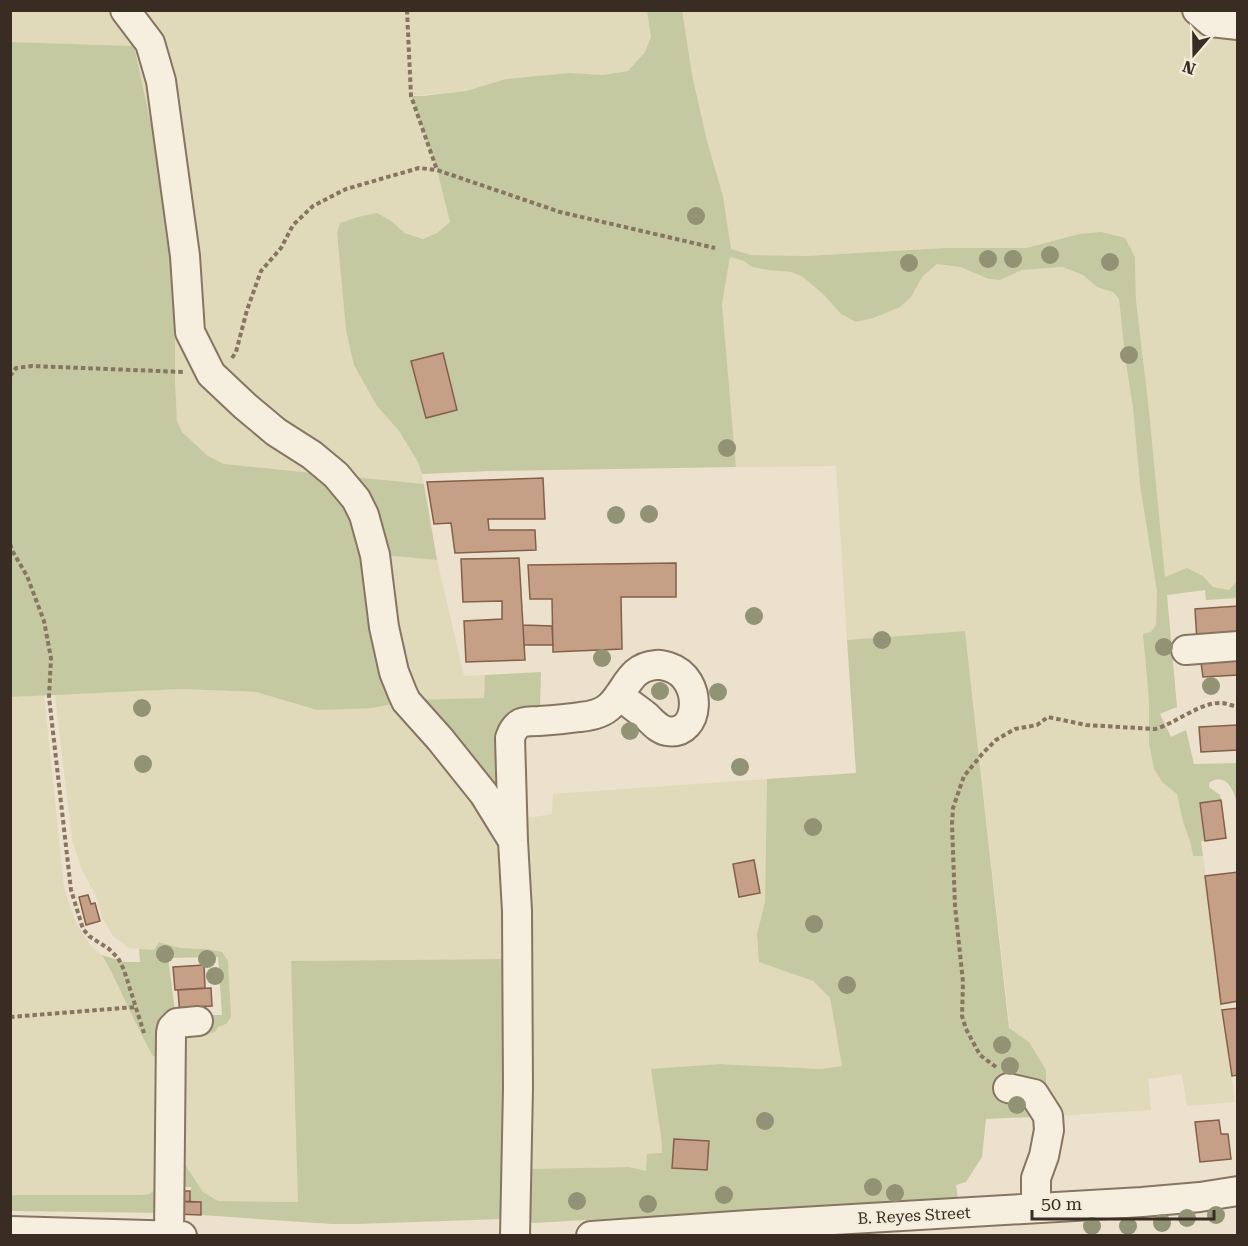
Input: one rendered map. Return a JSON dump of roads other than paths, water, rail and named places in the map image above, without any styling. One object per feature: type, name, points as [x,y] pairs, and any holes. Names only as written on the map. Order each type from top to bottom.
[{"type":"street","points":[[125,10],[150,43],[161,81],[186,256],[190,332],[211,374],[276,432],[312,455],[336,476],[356,499],[364,515],[375,555],[384,627],[394,672],[406,701],[484,794],[513,841]]},
{"type":"street","points":[[1197,10],[1211,22],[1238,25]]},
{"type":"street","points":[[1186,650],[1238,646]]},
{"type":"street","points":[[515,1236],[518,1088],[517,911],[510,738],[513,730],[519,724],[529,721],[568,719],[598,713],[609,707],[619,695]]},
{"type":"street","points":[[169,1235],[171,1033],[177,1023],[198,1021]]},
{"type":"street","points":[[1008,1088],[1034,1094],[1048,1116],[1044,1156],[1036,1178],[1038,1208]]},
{"type":"street","name":"B. Reyes Street","points":[[591,1236],[750,1230],[1165,1200],[1238,1191]]},
{"type":"street","points":[[10,1231],[182,1236]]}]
